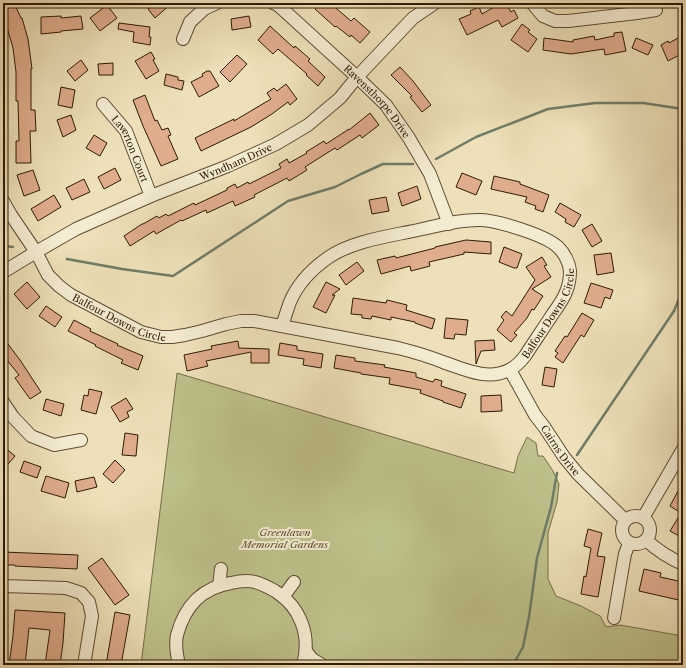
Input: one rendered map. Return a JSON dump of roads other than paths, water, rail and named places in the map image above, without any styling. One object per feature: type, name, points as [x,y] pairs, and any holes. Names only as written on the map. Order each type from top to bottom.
[{"type":"street","points":[[183,39],[190,22],[204,9],[217,3]]},
{"type":"street","name":"Ravensthorpe Drive","points":[[273,3],[278,5],[386,105],[409,138],[430,174],[449,224]]},
{"type":"street","name":"Wyndham Drive","points":[[3,272],[76,229],[151,196],[228,166],[276,144],[308,125],[340,98],[357,77],[413,18],[435,3]]},
{"type":"street","points":[[532,3],[544,16],[556,21],[568,22],[656,10]]},
{"type":"street","name":"Laverton Court","points":[[103,104],[126,131],[151,196]]},
{"type":"street","name":"Balfour Downs Circle","points":[[3,201],[11,216],[36,252],[48,275],[59,286],[72,295],[141,332],[161,337],[185,335],[226,324],[254,320],[398,348],[474,373],[490,375],[510,370],[525,356],[561,302],[569,282],[570,270],[567,260],[560,250],[544,238],[517,228],[493,222],[467,220],[359,242],[344,248],[330,256],[306,276],[291,302],[282,325]]},
{"type":"street","name":"Cairns Drive","points":[[510,370],[535,415],[567,462],[625,520]]},
{"type":"street","points":[[3,402],[12,417],[31,436],[54,444],[81,440]]},
{"type":"street","points":[[643,518],[683,449]]},
{"type":"street","points":[[639,516],[643,518],[647,520],[650,534],[641,544],[633,545],[623,537],[621,532],[623,524],[629,517],[639,516]]},
{"type":"street","points":[[646,540],[661,552],[683,564]]},
{"type":"street","points":[[614,618],[622,565],[629,543]]},
{"type":"street","points":[[219,586],[221,569]]},
{"type":"street","points":[[179,665],[176,649],[177,636],[184,617],[194,601],[208,590],[224,584],[240,581],[254,582],[265,585],[286,599],[296,612],[303,625],[307,644],[303,665]]},
{"type":"street","points":[[283,597],[294,582]]},
{"type":"street","points":[[3,586],[66,588],[81,593],[89,602],[92,616],[84,665]]},
{"type":"street","points":[[306,651],[312,659],[322,665]]},
{"type":"waterway","points":[[436,159],[476,137],[548,109],[595,103],[643,103],[683,109]]},
{"type":"waterway","points":[[67,259],[173,276],[288,201],[335,187],[383,164],[413,164]]},
{"type":"waterway","points":[[3,246],[13,247]]},
{"type":"waterway","points":[[577,455],[674,311],[683,289]]},
{"type":"waterway","points":[[513,665],[523,647],[529,617],[537,558],[551,507],[557,473]]},
{"type":"park label","name":"Greenlawn Memorial Gardens","points":[[285,538]]}]
